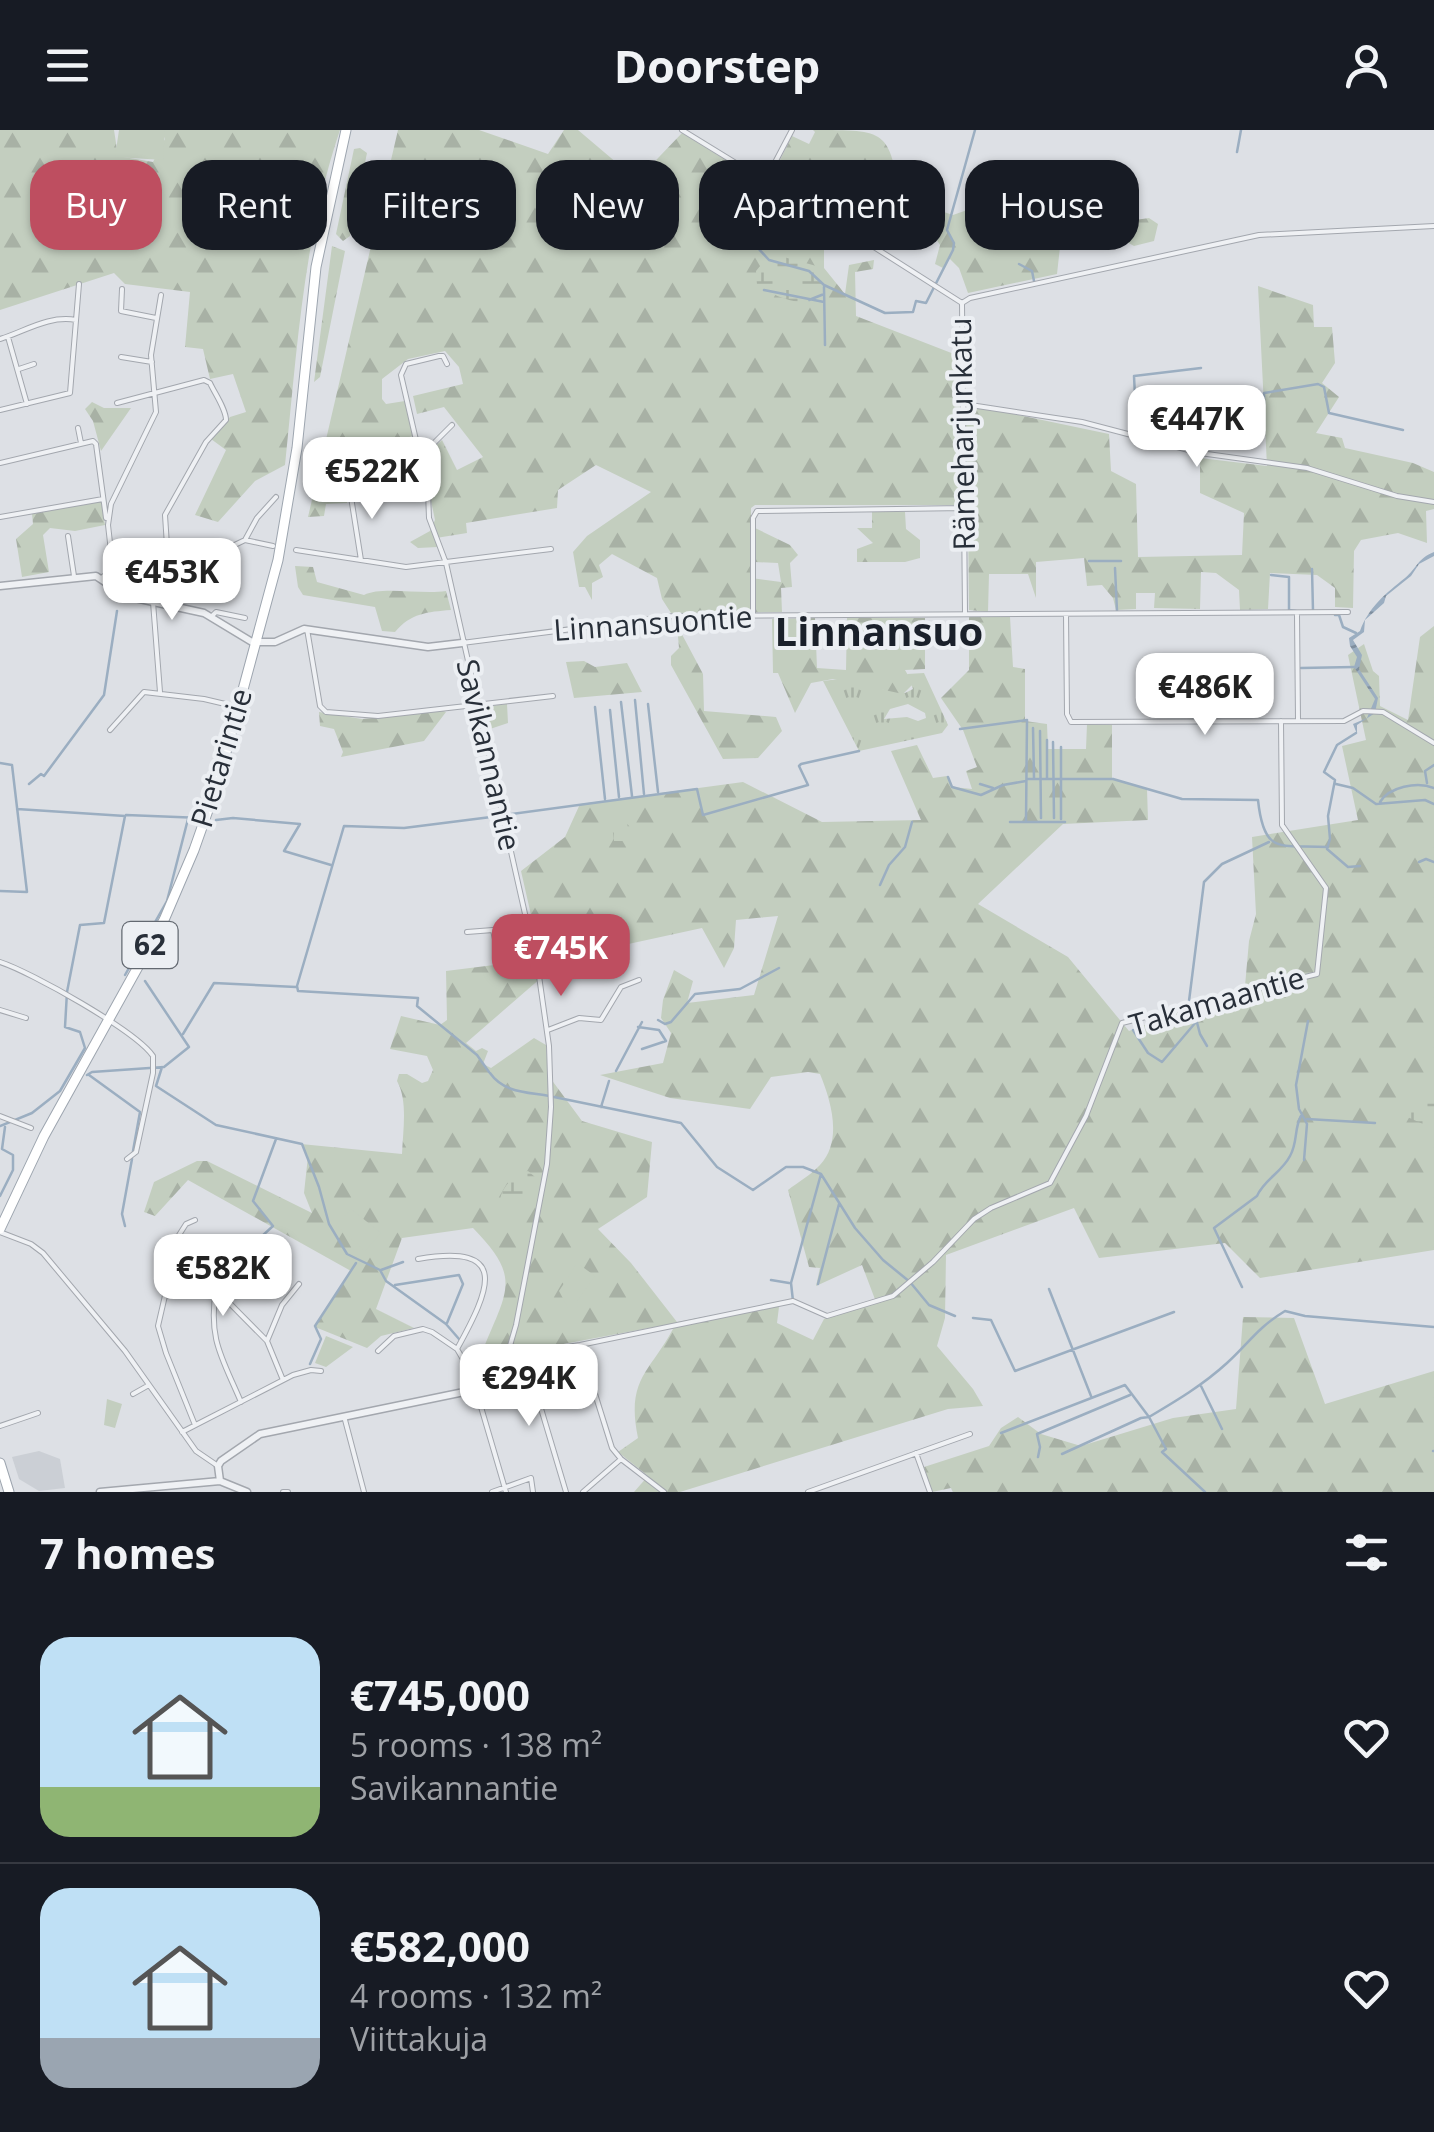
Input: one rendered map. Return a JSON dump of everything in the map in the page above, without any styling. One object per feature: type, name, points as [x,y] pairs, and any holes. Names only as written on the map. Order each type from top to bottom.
[{"type":"main road","name":"Pietarintie","points":[[0,1230],[26,1171],[164,920],[213,798],[273,584],[289,503],[316,268],[346,130]]},
{"type":"main road","points":[[0,1463],[9,1492]]},
{"type":"street","name":"Rämeharjunkatu","points":[[682,130],[731,160]]},
{"type":"street","points":[[776,160],[792,130]]},
{"type":"street","points":[[962,303],[970,298],[1260,235],[1434,226]]},
{"type":"street","name":"Rämeharjunkatu","points":[[879,250],[962,303],[965,614]]},
{"type":"street","points":[[0,410],[70,392],[79,284]]},
{"type":"street","points":[[122,289],[121,311],[156,318]]},
{"type":"street","points":[[108,526],[114,495],[156,412],[152,362],[161,295]]},
{"type":"street","points":[[0,339],[18,329],[64,318],[76,320]]},
{"type":"street","points":[[8,337],[27,404]]},
{"type":"street","name":"Savikannantie","points":[[447,364],[439,356],[406,364],[400,372],[428,492],[430,518],[446,563],[535,958],[548,1030],[552,1090],[547,1164],[520,1309],[507,1356],[476,1388]]},
{"type":"street","points":[[121,357],[152,362]]},
{"type":"street","points":[[18,369],[34,364]]},
{"type":"street","points":[[117,403],[208,381],[227,418],[206,442],[168,510],[164,527],[168,561]]},
{"type":"street","points":[[964,404],[1082,422],[1200,453],[1306,468],[1397,496],[1434,502]]},
{"type":"street","points":[[361,560],[348,478],[420,457],[452,425]]},
{"type":"street","points":[[78,428],[81,442]]},
{"type":"street","points":[[0,463],[90,440],[96,444],[113,569]]},
{"type":"street","points":[[100,579],[113,569],[222,552],[245,540],[256,518],[276,497]]},
{"type":"street","points":[[0,517],[103,499]]},
{"type":"street","points":[[753,616],[755,512],[964,508]]},
{"type":"street","points":[[68,536],[75,580]]},
{"type":"street","points":[[245,540],[273,546]]},
{"type":"street","points":[[296,550],[406,567],[552,549]]},
{"type":"street","points":[[0,584],[92,576],[120,594],[191,608],[257,643]]},
{"type":"street","points":[[153,602],[160,693]]},
{"type":"street","points":[[211,617],[216,612],[245,618]]},
{"type":"street","name":"Linnansuontie","points":[[257,643],[275,642],[308,629],[428,647],[640,619],[1348,612]]},
{"type":"street","points":[[1297,613],[1298,720]]},
{"type":"street","points":[[1066,614],[1068,720],[1346,720],[1364,711],[1374,711],[1390,715],[1434,744]]},
{"type":"street","points":[[308,629],[323,711],[363,716],[554,696]]},
{"type":"street","points":[[110,730],[141,693],[238,708]]},
{"type":"street","name":"Takamaantie","points":[[507,1356],[580,1346],[792,1301],[827,1316],[894,1296],[974,1219],[1050,1183],[1086,1116],[1122,1023],[1317,974],[1325,885],[1282,824],[1281,721]]},
{"type":"street","points":[[467,932],[481,934],[493,930],[500,962],[535,958]]},
{"type":"street","points":[[0,962],[52,985],[149,1050],[154,1064],[136,1152],[127,1158]]},
{"type":"street","points":[[548,1030],[579,1018],[601,1020],[620,987],[638,980]]},
{"type":"street","points":[[0,1010],[26,1018]]},
{"type":"street","points":[[0,1116],[31,1128]]},
{"type":"street","points":[[195,1220],[182,1230],[158,1326],[195,1425]]},
{"type":"street","points":[[0,1230],[43,1253],[200,1455],[218,1466]]},
{"type":"street","points":[[176,1249],[268,1341],[283,1380]]},
{"type":"street","points":[[418,1260],[472,1256],[484,1272],[486,1282],[457,1349]]},
{"type":"street","points":[[268,1341],[282,1304],[299,1284]]},
{"type":"street","points":[[216,1289],[211,1324],[214,1338],[241,1402]]},
{"type":"street","points":[[378,1351],[394,1336],[423,1330],[457,1349],[468,1364],[506,1490]]},
{"type":"street","points":[[580,1346],[612,1448],[620,1459],[664,1492]]},
{"type":"street","points":[[525,1356],[566,1492]]},
{"type":"street","points":[[182,1432],[283,1380],[304,1371],[322,1371]]},
{"type":"street","points":[[133,1394],[149,1385]]},
{"type":"street","points":[[218,1466],[244,1442],[260,1434],[476,1388]]},
{"type":"street","points":[[0,1426],[38,1413]]},
{"type":"street","points":[[344,1416],[364,1492]]},
{"type":"street","points":[[808,1492],[970,1434]]},
{"type":"street","points":[[916,1453],[930,1492]]},
{"type":"street","points":[[582,1492],[620,1459]]},
{"type":"street","points":[[218,1466],[220,1481]]},
{"type":"street","points":[[492,1492],[531,1478],[533,1492]]},
{"type":"street","points":[[100,1492],[220,1481],[248,1492]]},
{"type":"shaded area","points":[[39,1451],[60,1459],[65,1488],[39,1491],[19,1479],[12,1457]]},
{"type":"green space","points":[[0,130],[114,130],[118,156],[141,160],[30,160],[30,250],[162,250],[162,160],[154,160],[165,139],[161,130],[340,130],[327,175],[327,160],[182,160],[182,250],[311,250],[285,465],[255,481],[218,522],[195,515],[226,450],[211,439],[230,417],[246,412],[233,374],[210,379],[203,349],[185,347],[190,292],[125,284],[114,273],[0,310]]},
{"type":"green space","points":[[119,130],[165,130],[163,160],[115,157]]},
{"type":"green space","points":[[398,130],[479,130],[548,154],[564,130],[578,130],[613,160],[536,160],[536,250],[679,250],[679,160],[656,160],[682,133],[726,160],[699,160],[699,250],[824,250],[824,268],[845,294],[849,265],[874,260],[873,269],[855,272],[856,316],[954,354],[961,403],[1109,434],[1111,471],[1136,484],[1138,557],[1242,555],[1244,513],[1200,493],[1200,458],[1267,466],[1258,286],[1313,305],[1314,327],[1332,327],[1335,363],[1322,383],[1339,397],[1316,433],[1342,438],[1345,448],[1413,463],[1434,472],[1434,509],[1426,511],[1427,543],[1398,533],[1361,540],[1354,551],[1353,608],[1335,607],[1335,588],[1317,575],[1270,573],[1268,609],[1240,610],[1239,590],[1216,573],[1201,572],[1200,609],[1154,608],[1155,593],[1136,593],[1136,609],[1116,610],[1113,598],[1102,585],[1087,586],[1084,558],[1036,562],[1036,598],[1028,574],[989,574],[988,612],[969,610],[968,505],[755,505],[751,508],[751,578],[781,582],[778,563],[755,562],[755,528],[790,545],[798,555],[790,563],[792,587],[781,588],[782,612],[671,613],[662,599],[657,578],[612,554],[599,565],[603,577],[592,583],[592,600],[585,587],[579,587],[573,552],[587,536],[651,492],[596,465],[558,490],[557,508],[466,523],[467,533],[436,538],[438,547],[418,548],[410,542],[430,531],[435,520],[422,458],[442,440],[457,470],[483,457],[444,407],[417,414],[413,396],[463,384],[459,367],[445,351],[408,359],[382,379],[382,399],[386,404],[405,401],[413,436],[394,441],[400,460],[354,470],[333,454],[328,468],[344,480],[347,503],[326,504],[324,516],[308,517],[370,250],[516,250],[516,160],[391,160]]},
{"type":"green space","points":[[815,132],[870,134],[880,138],[892,160],[780,160],[792,136],[809,144]]},
{"type":"green space","points":[[354,149],[367,153],[366,160],[352,160]]},
{"type":"green space","points":[[347,182],[347,238],[343,241],[336,234]]},
{"type":"green space","points":[[965,211],[965,250],[1060,250],[1057,274],[968,293],[959,268],[949,258],[943,268],[935,264],[939,250],[945,250],[945,212],[953,215]]},
{"type":"green space","points":[[1149,218],[1158,224],[1154,241],[1139,245],[1139,219]]},
{"type":"green space","points":[[332,246],[345,251],[320,377],[314,382]]},
{"type":"green space","points":[[780,256],[820,267],[823,295],[819,301],[787,299],[757,285],[756,271],[765,260]]},
{"type":"green space","points":[[92,402],[104,408],[131,408],[101,451],[93,421],[85,409]]},
{"type":"green space","points":[[101,501],[105,525],[75,531],[50,528],[43,535],[49,572],[22,577],[16,539],[33,524],[32,514]]},
{"type":"green space","points":[[872,512],[905,512],[906,529],[920,540],[920,558],[905,562],[857,562],[857,549],[873,543],[857,528],[872,528]]},
{"type":"green space","points":[[295,566],[313,567],[317,582],[364,595],[381,591],[446,591],[451,610],[420,615],[395,632],[382,631],[375,607],[303,595]]},
{"type":"green space","points":[[969,617],[1010,617],[1013,667],[1025,669],[1025,721],[1047,724],[1048,749],[1086,749],[1087,724],[1112,725],[1112,779],[1147,789],[1148,820],[1063,824],[978,904],[1068,957],[1129,1031],[1245,986],[1256,914],[1252,837],[1358,820],[1342,746],[1366,740],[1348,655],[1364,644],[1373,671],[1379,676],[1380,706],[1408,720],[1420,637],[1434,626],[1434,1250],[1260,1278],[1225,1243],[1099,1258],[1074,1208],[946,1255],[945,1318],[937,1346],[983,1406],[948,1409],[680,1492],[634,1492],[648,1476],[618,1452],[638,1438],[638,1387],[676,1323],[526,1351],[503,1345],[495,1358],[477,1366],[470,1352],[484,1347],[506,1284],[498,1259],[473,1228],[402,1238],[376,1309],[414,1328],[381,1336],[367,1348],[315,1327],[351,1271],[188,1180],[155,1216],[144,1212],[154,1182],[197,1161],[207,1161],[312,1213],[304,1193],[308,1156],[301,1144],[402,1154],[404,1106],[397,1081],[399,1074],[422,1083],[428,1081],[433,1070],[427,1056],[390,1049],[401,1016],[440,1025],[447,1020],[446,971],[541,959],[521,871],[565,837],[580,804],[743,782],[822,822],[921,820],[891,751],[917,745],[933,778],[947,776],[953,787],[972,789],[966,771],[977,767],[963,730],[941,698],[969,670]],"holes":[[[778,916],[754,995],[687,1003],[693,981],[674,970],[663,1000],[661,1018],[671,1033],[663,1063],[600,1075],[670,1098],[750,1109],[771,1077],[820,1074],[833,1120],[831,1144],[820,1165],[788,1190],[809,1267],[820,1268],[816,1286],[862,1265],[876,1302],[824,1319],[813,1340],[777,1323],[779,1307],[756,1307],[677,1322],[631,1263],[598,1229],[647,1197],[652,1142],[582,1121],[548,1075],[546,1045],[534,1038],[491,1068],[483,1064],[488,1051],[476,1051],[466,1043],[564,958],[702,928],[724,968],[734,948],[736,920]]]},
{"type":"green space","points":[[815,618],[817,668],[846,670],[847,618],[925,618],[925,669],[905,670],[913,684],[903,694],[833,679],[811,683],[795,713],[778,673],[773,673],[772,619]]},
{"type":"green space","points":[[677,625],[703,674],[704,711],[776,717],[782,731],[758,758],[723,759],[671,665],[671,656],[679,648]]},
{"type":"green space","points":[[584,661],[595,667],[627,663],[642,692],[574,698],[566,662]]},
{"type":"green space","points":[[875,673],[882,689],[905,693],[913,689],[907,674],[924,673],[948,725],[942,733],[859,751],[823,681],[839,679],[871,686]],"holes":[[[908,704],[925,713],[926,718],[918,721],[907,717],[884,719],[890,709]]]},
{"type":"green space","points":[[507,704],[508,723],[487,730],[481,707]]},
{"type":"green space","points":[[319,712],[362,719],[446,712],[424,741],[341,757],[343,752],[334,729],[320,726]]},
{"type":"green space","points":[[611,818],[627,823],[632,833],[630,841],[614,841]]},
{"type":"green space","points":[[1415,1093],[1434,1097],[1434,1129],[1403,1115],[1403,1102]]},
{"type":"green space","points":[[528,1171],[535,1177],[534,1187],[508,1204],[500,1201],[510,1182]]},
{"type":"green space","points":[[351,1209],[381,1233],[365,1251],[336,1225]]},
{"type":"green space","points":[[576,1265],[595,1276],[577,1301],[578,1308],[568,1308],[559,1291]]},
{"type":"green space","points":[[1243,1317],[1294,1318],[1325,1404],[1434,1371],[1434,1492],[953,1492],[951,1488],[932,1492],[924,1467],[989,1446],[1001,1428],[1018,1417],[1041,1434],[1081,1446],[1173,1418],[1236,1409]]},
{"type":"green space","points":[[326,1336],[353,1347],[326,1367],[315,1363]]},
{"type":"green space","points":[[107,1399],[122,1404],[115,1428],[104,1425]]},
{"type":"water","points":[[1434,552],[1386,596],[1384,603],[1365,620],[1364,632],[1353,640],[1362,655],[1359,669],[1378,698],[1375,713],[1357,725],[1357,734],[1353,724],[1367,718],[1375,699],[1354,667],[1357,657],[1349,638],[1360,631],[1363,623],[1368,615],[1378,602],[1421,560]]},
{"type":"waterway","points":[[760,250],[769,260],[809,271],[824,285],[885,313],[913,312],[916,301],[926,303],[953,250],[947,230],[975,130]]},
{"type":"waterway","points":[[1237,152],[1241,130]]},
{"type":"waterway","points":[[1019,264],[1032,271],[1034,281]]},
{"type":"waterway","points":[[824,287],[825,345]]},
{"type":"waterway","points":[[764,290],[824,302]]},
{"type":"waterway","points":[[809,300],[824,294]]},
{"type":"waterway","points":[[1136,418],[1134,376],[1201,368]]},
{"type":"waterway","points":[[1264,406],[1264,393],[1318,384],[1324,387],[1329,413],[1403,430]]},
{"type":"waterway","points":[[1089,561],[1121,561]]},
{"type":"waterway","points":[[1115,568],[1117,611]]},
{"type":"waterway","points":[[1312,569],[1313,611]]},
{"type":"waterway","points":[[1271,575],[1289,577],[1289,610],[1296,611]]},
{"type":"waterway","points":[[29,784],[41,774],[44,776],[104,695],[117,611]]},
{"type":"waterway","points":[[1335,615],[1339,615],[1343,627],[1356,633]]},
{"type":"waterway","points":[[1301,668],[1354,667]]},
{"type":"waterway","points":[[635,700],[644,794]]},
{"type":"waterway","points":[[621,702],[632,796]]},
{"type":"waterway","points":[[648,704],[658,792]]},
{"type":"waterway","points":[[595,707],[605,799]]},
{"type":"waterway","points":[[610,710],[619,797]]},
{"type":"waterway","points":[[960,729],[1027,720],[1026,822]]},
{"type":"waterway","points":[[1033,728],[1034,778]]},
{"type":"waterway","points":[[1040,731],[1041,818]]},
{"type":"waterway","points":[[1356,733],[1337,745],[1324,772],[1335,780],[1327,849],[1348,867],[1360,866]]},
{"type":"waterway","points":[[1047,740],[1047,778]]},
{"type":"waterway","points":[[1053,742],[1054,818]]},
{"type":"waterway","points":[[1061,747],[1061,819]]},
{"type":"waterway","points":[[505,815],[697,789],[703,815],[808,785],[801,764],[859,751]]},
{"type":"waterway","points":[[0,763],[12,765],[27,892],[0,891]]},
{"type":"waterway","points":[[1427,783],[1425,771],[1434,765]]},
{"type":"waterway","points":[[948,777],[952,787],[981,795],[1003,785],[1026,781]]},
{"type":"waterway","points":[[1027,779],[1113,779],[1182,799],[1258,800],[1270,839],[1287,846],[1328,847]]},
{"type":"waterway","points":[[980,784],[993,788]]},
{"type":"waterway","points":[[1336,784],[1353,788],[1376,804],[1425,800],[1434,804]]},
{"type":"waterway","points":[[1380,802],[1390,792],[1404,787],[1434,788]]},
{"type":"waterway","points":[[0,1126],[32,1113],[60,1091],[85,1048],[80,1032],[65,1027],[67,992],[80,925],[104,923],[125,816],[17,809]]},
{"type":"waterway","points":[[126,815],[202,818]]},
{"type":"waterway","points":[[489,1072],[477,1055],[417,1006],[418,998],[298,991],[297,986],[344,826],[404,828],[499,816]]},
{"type":"waterway","points":[[125,975],[167,901],[188,819]]},
{"type":"waterway","points":[[216,820],[300,824],[284,851],[331,865]]},
{"type":"waterway","points":[[880,885],[889,865],[905,847],[912,822]]},
{"type":"waterway","points":[[1010,822],[1065,822]]},
{"type":"waterway","points":[[1189,1001],[1204,882],[1222,864],[1269,842]]},
{"type":"waterway","points":[[1419,862],[1434,862]]},
{"type":"waterway","points":[[658,1020],[671,1022],[695,994],[740,989],[779,968]]},
{"type":"waterway","points":[[87,1075],[164,1067],[189,1047],[145,981]]},
{"type":"waterway","points":[[183,1034],[214,983],[296,987]]},
{"type":"waterway","points":[[1193,1007],[1207,1046]]},
{"type":"waterway","points":[[1304,1160],[1307,1124],[1299,1109],[1296,1085],[1308,1021]]},
{"type":"waterway","points":[[616,1071],[642,1022]]},
{"type":"waterway","points":[[1133,1030],[1148,1053],[1162,1062],[1196,1022]]},
{"type":"waterway","points":[[638,1027],[659,1030],[666,1041],[642,1049]]},
{"type":"waterway","points":[[162,1067],[156,1086],[216,1125],[302,1144],[329,1224],[347,1254],[380,1270],[386,1281],[446,1324],[459,1339]]},
{"type":"waterway","points":[[490,1073],[509,1088],[549,1096]]},
{"type":"waterway","points":[[89,1075],[140,1112],[133,1151]]},
{"type":"waterway","points":[[601,1107],[609,1081]]},
{"type":"waterway","points":[[554,1097],[681,1123],[717,1167],[753,1190],[786,1167],[803,1167],[821,1174],[855,1228],[883,1260],[910,1282],[929,1305],[955,1316]]},
{"type":"waterway","points":[[1242,1287],[1214,1228],[1257,1196],[1287,1162],[1301,1116]]},
{"type":"waterway","points":[[1307,1119],[1375,1123]]},
{"type":"waterway","points":[[0,1196],[13,1170],[13,1155],[2,1149],[5,1127]]},
{"type":"waterway","points":[[239,1257],[273,1226],[253,1201],[276,1139]]},
{"type":"waterway","points":[[125,1226],[122,1214],[132,1159]]},
{"type":"waterway","points":[[793,1301],[791,1283],[821,1174]]},
{"type":"waterway","points":[[818,1284],[839,1204]]},
{"type":"waterway","points":[[381,1270],[403,1262]]},
{"type":"waterway","points":[[310,1364],[321,1339],[315,1326],[356,1263]]},
{"type":"waterway","points":[[395,1285],[459,1275],[463,1284],[447,1323]]},
{"type":"waterway","points":[[771,1280],[789,1283]]},
{"type":"waterway","points":[[1049,1289],[1091,1396]]},
{"type":"waterway","points":[[1062,1454],[1149,1417],[1179,1399],[1218,1371],[1285,1311],[1434,1327]]},
{"type":"waterway","points":[[973,1318],[991,1320],[1015,1371],[1174,1312]]},
{"type":"waterway","points":[[1001,1433],[1125,1385],[1149,1417],[1166,1449],[1162,1452],[1205,1492]]},
{"type":"waterway","points":[[1201,1386],[1222,1429]]},
{"type":"waterway","points":[[1038,1457],[1037,1434],[1130,1395]]},
{"type":"district","name":"Linnansuo","points":[[879,632]]}]
